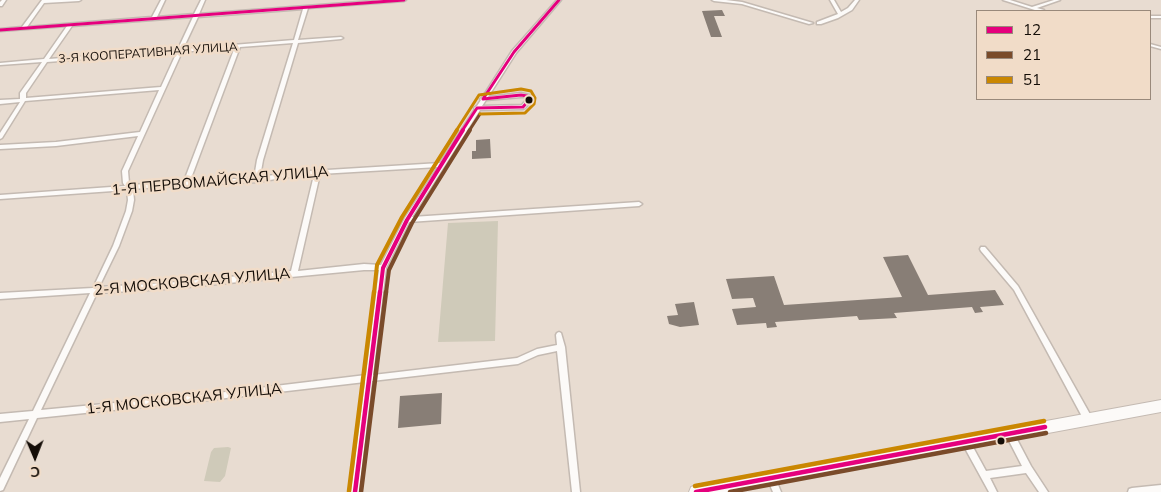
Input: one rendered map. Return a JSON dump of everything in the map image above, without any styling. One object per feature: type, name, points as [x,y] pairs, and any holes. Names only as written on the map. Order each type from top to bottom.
[{"type":"main road","points":[[696,492],[1161,406]]},
{"type":"street","points":[[0,5],[4,0]]},
{"type":"street","points":[[24,28],[43,1],[79,0]]},
{"type":"street","points":[[154,18],[163,0]]},
{"type":"street","points":[[0,487],[116,246],[129,211],[131,200],[125,171],[203,0]]},
{"type":"street","points":[[0,30],[404,0]]},
{"type":"street","points":[[355,492],[383,268],[407,220],[477,108],[514,52],[558,0]]},
{"type":"street","points":[[714,0],[742,3],[811,23]]},
{"type":"street","points":[[832,0],[840,14]]},
{"type":"street","points":[[819,23],[850,9],[857,0]]},
{"type":"street","points":[[1005,0],[1039,10]]},
{"type":"street","points":[[1032,8],[1058,0]]},
{"type":"street","points":[[257,180],[260,160],[306,7]]},
{"type":"street","points":[[0,137],[23,101],[23,94],[71,24]]},
{"type":"street","name":"3-Я КООПЕРАТИВНАЯ УЛИЦА","points":[[0,64],[295,40],[341,38]]},
{"type":"street","points":[[186,183],[238,46]]},
{"type":"street","points":[[0,102],[163,88]]},
{"type":"street","points":[[477,108],[523,108],[529,100],[524,95],[483,99]]},
{"type":"street","points":[[0,147],[56,144],[142,134]]},
{"type":"street","name":"1-Я ПЕРВОМАЙСКАЯ УЛИЦА","points":[[0,197],[186,183],[257,180],[317,173],[441,165]]},
{"type":"street","points":[[294,273],[317,173]]},
{"type":"street","points":[[407,220],[639,204]]},
{"type":"street","points":[[983,249],[1016,288],[1088,419]]},
{"type":"street","name":"2-Я МОСКОВСКАЯ УЛИЦА","points":[[0,296],[166,286],[364,267],[383,268]]},
{"type":"street","points":[[559,335],[576,492]]},
{"type":"street","name":"1-Я МОСКОВСКАЯ УЛИЦА","points":[[0,418],[518,361],[537,352],[561,347]]},
{"type":"street","points":[[1009,433],[1028,469],[1044,492]]},
{"type":"street","points":[[965,441],[993,492]]},
{"type":"street","points":[[984,475],[1028,469]]},
{"type":"street","points":[[771,478],[777,492]]},
{"type":"street","points":[[1132,492],[1161,489]]},
{"type":"shaded area","points":[[498,221],[495,341],[438,342],[448,223]]},
{"type":"shaded area","points":[[214,448],[231,448],[225,476],[220,482],[204,481],[211,452]]},
{"type":"building","points":[[722,10],[725,16],[714,16],[722,37],[711,37],[702,11]]},
{"type":"building","points":[[490,139],[491,158],[472,159],[472,151],[476,151],[476,140]]},
{"type":"building","points":[[908,255],[928,295],[995,290],[1004,305],[980,307],[983,312],[975,313],[972,307],[894,313],[897,318],[859,320],[857,316],[775,322],[777,327],[767,328],[766,323],[737,325],[732,309],[756,307],[753,298],[732,299],[726,279],[774,276],[784,305],[902,297],[883,257]]},
{"type":"building","points":[[694,302],[699,325],[680,327],[669,324],[667,316],[678,315],[675,304]]},
{"type":"building","points":[[442,393],[441,424],[398,428],[400,396]]},
{"type":"transit line","name":"12","points":[[0,30],[404,0]]},
{"type":"transit line","name":"12","points":[[483,99],[514,52],[559,0]]},
{"type":"transit line","name":"51","points":[[349,491],[377,265],[402,217],[479,95],[521,89],[531,91],[535,98],[534,104],[525,113],[480,114]]},
{"type":"transit line","name":"12","points":[[355,492],[383,268],[407,220],[477,108],[523,107],[529,100],[527,96],[521,95],[483,99]]},
{"type":"transit line","name":"21","points":[[361,492],[389,270],[412,223],[480,114]]},
{"type":"transit line","name":"51","points":[[695,486],[1044,421]]},
{"type":"transit line","name":"12","points":[[696,492],[1045,427]]},
{"type":"transit line","name":"21","points":[[730,492],[1046,433]]}]
